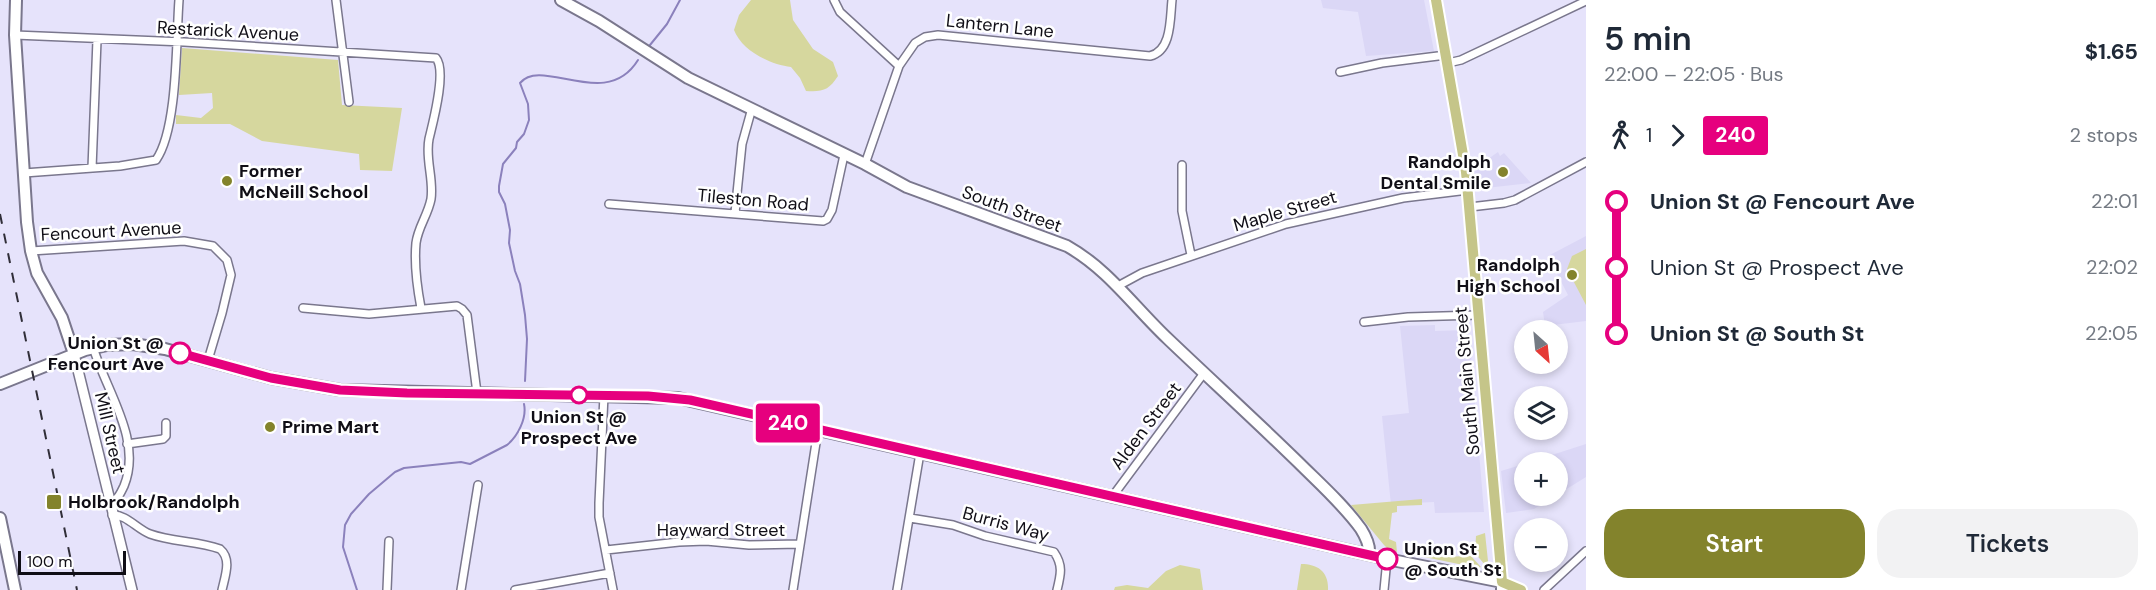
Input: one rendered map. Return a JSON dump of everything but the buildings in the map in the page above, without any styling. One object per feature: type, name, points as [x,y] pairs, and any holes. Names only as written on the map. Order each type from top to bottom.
[{"type":"main road","points":[[16,0],[15,35],[31,251],[40,279],[63,321],[74,354]]},
{"type":"main road","name":"South Street","points":[[561,0],[599,21],[688,78],[865,164],[907,187],[1067,246],[1095,264],[1161,333],[1340,505],[1362,531],[1369,554]]},
{"type":"main road","name":"South Main Street","points":[[1436,0],[1462,141],[1470,207],[1502,586]]},
{"type":"main road","points":[[0,384],[93,347],[114,344],[149,346],[271,378],[340,390],[397,393],[604,395],[690,400],[1521,590]]},
{"type":"main road","points":[[0,518],[15,590]]},
{"type":"street","points":[[24,173],[145,163],[156,160],[172,112],[179,0]]},
{"type":"street","points":[[336,0],[349,102]]},
{"type":"street","points":[[834,0],[840,12],[898,66]]},
{"type":"street","name":"Lantern Lane","points":[[865,164],[898,66],[915,43],[922,38],[933,35],[1154,55],[1166,43],[1173,0]]},
{"type":"street","points":[[1340,72],[1382,63],[1461,60],[1586,1]]},
{"type":"street","name":"Restarick Avenue","points":[[15,35],[432,57],[438,60],[440,66],[437,101],[428,148],[432,191],[429,207],[418,230],[416,244],[416,278],[421,308]]},
{"type":"street","points":[[92,168],[97,40]]},
{"type":"street","points":[[735,213],[742,144],[752,108]]},
{"type":"street","name":"Tileston Road","points":[[609,204],[827,219],[832,210],[844,154]]},
{"type":"street","points":[[1470,207],[1515,200],[1586,162]]},
{"type":"street","points":[[1182,165],[1182,211],[1191,255]]},
{"type":"street","name":"Maple Street","points":[[1118,286],[1136,275],[1277,227],[1403,198],[1468,190]]},
{"type":"street","name":"Fencourt Avenue","points":[[31,251],[184,241],[213,246],[227,260],[231,274],[208,360]]},
{"type":"street","points":[[303,308],[369,314],[457,306],[466,315],[477,393]]},
{"type":"street","points":[[1364,322],[1478,315]]},
{"type":"street","points":[[93,347],[118,412],[127,444],[129,465],[127,477],[119,496],[109,503]]},
{"type":"street","name":"Mill Street","points":[[74,354],[132,590]]},
{"type":"street","name":"Alden Street","points":[[1112,497],[1204,373]]},
{"type":"street","points":[[604,395],[599,503],[613,590]]},
{"type":"street","points":[[127,444],[163,439],[166,436],[166,423]]},
{"type":"street","points":[[793,590],[818,430]]},
{"type":"street","points":[[897,590],[920,453]]},
{"type":"street","points":[[461,590],[478,485]]},
{"type":"street","points":[[112,515],[121,515],[134,526],[151,534],[214,547],[223,552],[227,563],[222,590]]},
{"type":"street","name":"Burris Way","points":[[910,518],[953,525],[985,536],[1054,552],[1061,561],[1062,573],[1058,590]]},
{"type":"street","name":"Hayward Street","points":[[606,550],[706,541],[749,545],[801,544]]},
{"type":"street","points":[[387,590],[389,542]]},
{"type":"street","points":[[1544,590],[1586,551]]},
{"type":"street","points":[[1384,590],[1387,559]]},
{"type":"street","points":[[515,590],[610,573]]},
{"type":"shaded area","points":[[1321,0],[1424,0],[1434,51],[1366,56],[1358,12],[1323,8]]},
{"type":"shaded area","points":[[1498,152],[1500,156],[1504,153],[1531,183],[1477,189],[1474,162],[1488,159]]},
{"type":"shaded area","name":"Randolph High School","points":[[1586,236],[1586,321],[1568,323],[1568,320],[1544,320],[1543,312],[1568,295],[1548,256]]},
{"type":"shaded area","points":[[1435,325],[1435,331],[1469,330],[1484,512],[1435,513],[1434,502],[1391,505],[1382,416],[1409,413],[1400,326]]},
{"type":"shaded area","points":[[1586,444],[1586,477],[1568,488],[1568,452],[1561,452]]},
{"type":"shaded area","points":[[1514,467],[1514,506],[1539,506],[1534,509],[1506,513],[1501,471]]},
{"type":"green space","points":[[751,0],[790,0],[793,20],[813,49],[833,62],[838,76],[832,84],[821,90],[806,91],[800,78],[791,67],[766,60],[743,44],[734,30],[739,15]]},
{"type":"green space","points":[[182,48],[338,60],[342,105],[402,108],[392,171],[360,170],[359,154],[262,141],[230,124],[176,124],[176,115],[201,118],[213,108],[212,93],[179,95]]},
{"type":"green space","points":[[1586,249],[1586,305],[1567,269],[1572,256]]},
{"type":"green space","points":[[1422,499],[1422,505],[1397,506],[1397,512],[1392,513],[1389,539],[1396,542],[1397,552],[1384,545],[1351,505]]},
{"type":"green space","points":[[1485,533],[1488,561],[1485,565],[1475,553],[1476,536]]},
{"type":"green space","points":[[1403,548],[1430,551],[1434,557],[1471,556],[1481,567],[1405,553]]},
{"type":"green space","points":[[1301,564],[1321,570],[1327,578],[1328,590],[1297,590]]},
{"type":"green space","points":[[1180,565],[1200,569],[1203,590],[1114,590],[1115,587],[1127,585],[1148,588],[1166,571]]},
{"type":"waterway","points":[[650,45],[667,24],[680,0]]},
{"type":"waterway","points":[[525,381],[527,339],[525,315],[520,284],[509,243],[510,230],[505,204],[499,192],[503,164],[516,148],[529,120],[528,104],[520,83],[530,76],[543,75],[592,83],[609,82],[625,75],[638,60]]},
{"type":"waterway","points":[[357,590],[343,547],[345,525],[351,514],[369,494],[395,472],[404,468],[461,462],[470,464],[507,445],[521,426],[524,404]]},
{"type":"railway","points":[[0,214],[77,590]]},
{"type":"bus line","name":"240","points":[[180,353],[271,378],[340,390],[648,396],[690,400],[1387,559]]},
{"type":"place","name":"Randolph Dental Smile","points":[[1503,172]]},
{"type":"place","name":"Former McNeill School","points":[[227,181]]},
{"type":"place","name":"Randolph High School","points":[[1572,275]]},
{"type":"place","name":"Union St @ Fencourt Ave","points":[[180,353]]},
{"type":"place","name":"Union St @ Prospect Ave","points":[[579,395]]},
{"type":"place","name":"Prime Mart","points":[[270,427]]},
{"type":"place","name":"Holbrook/Randolph","points":[[54,502]]},
{"type":"place","name":"Union St @ South St","points":[[1387,559]]}]
